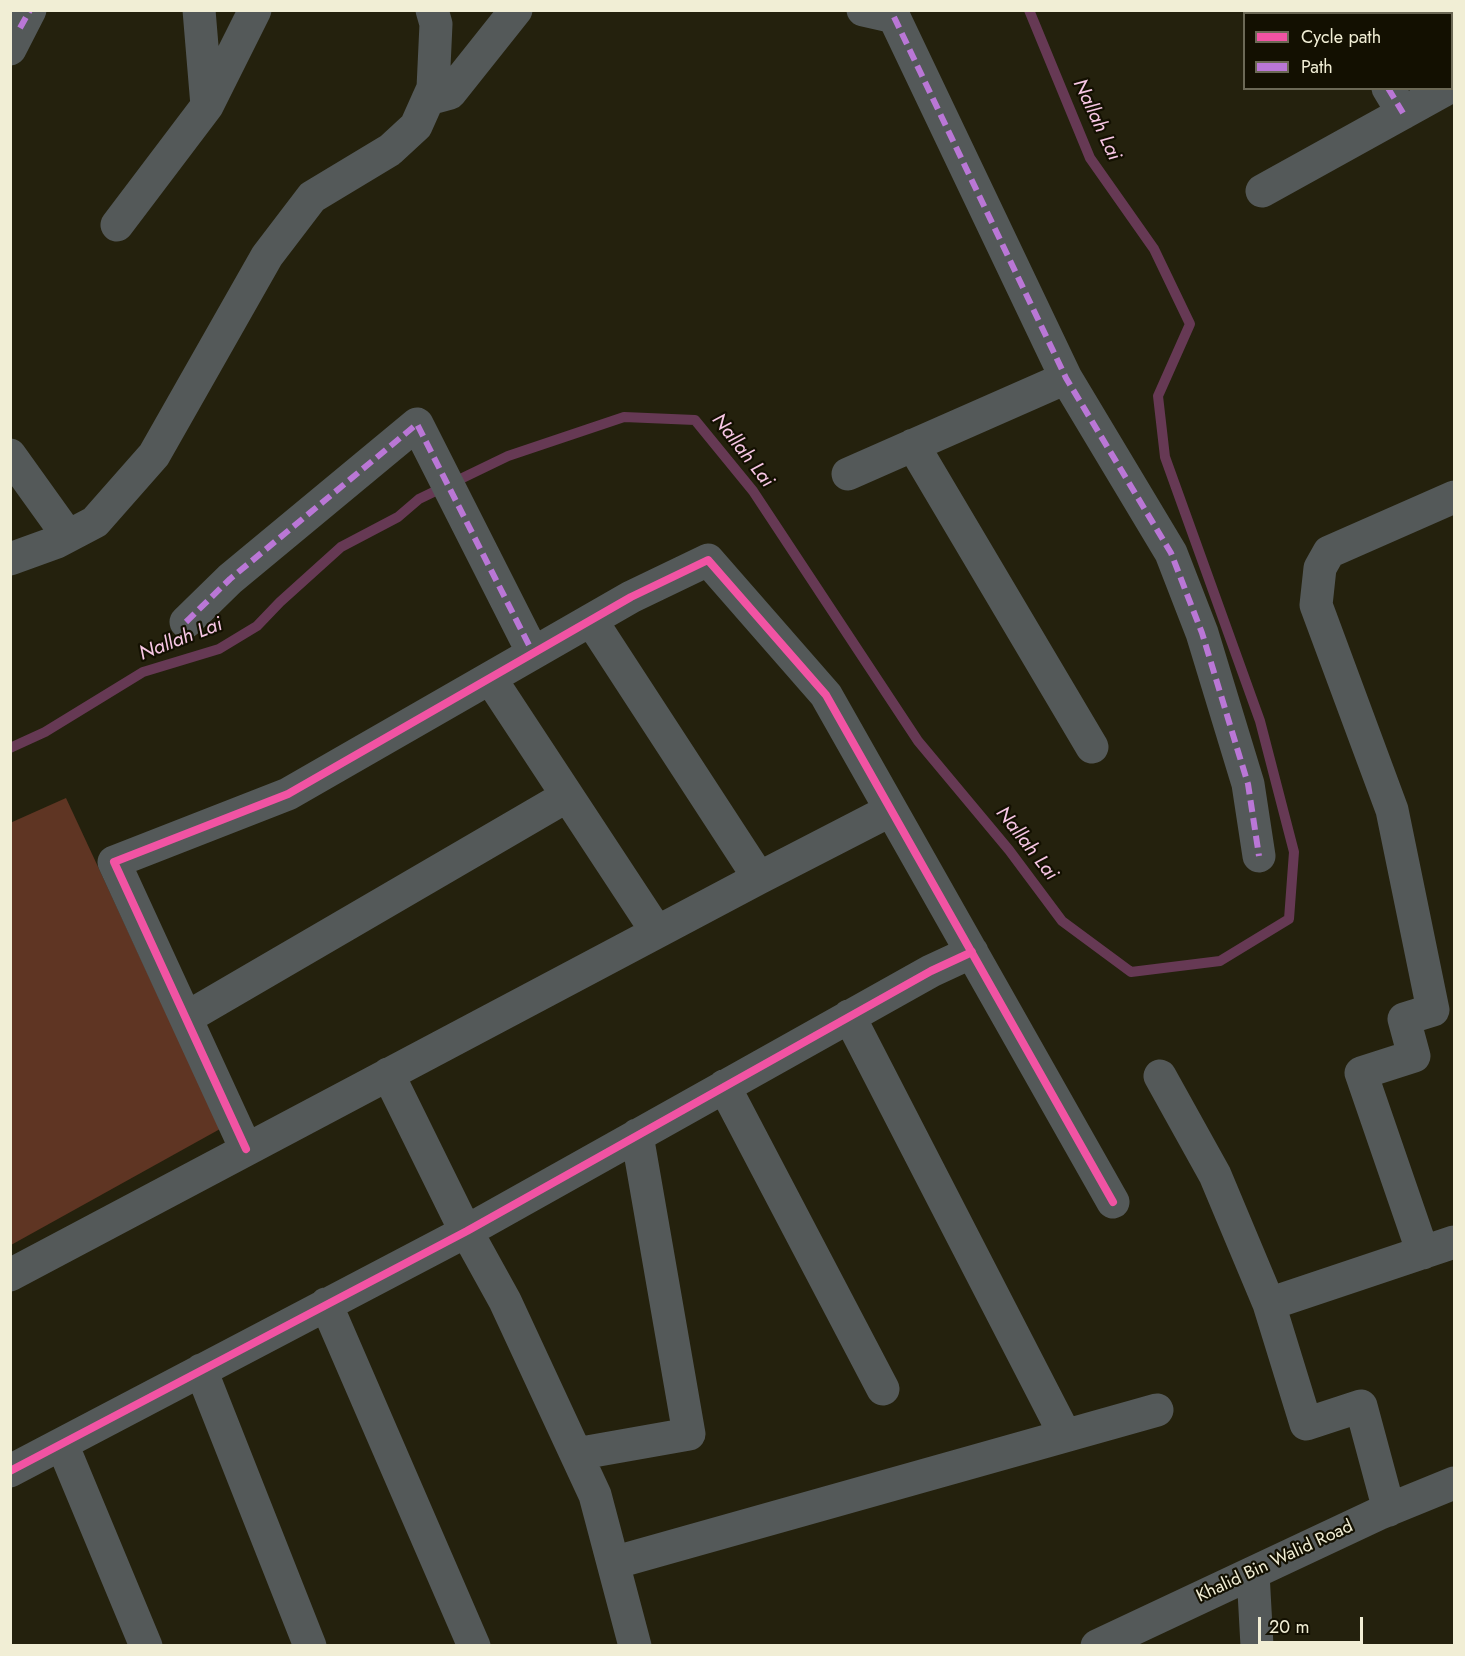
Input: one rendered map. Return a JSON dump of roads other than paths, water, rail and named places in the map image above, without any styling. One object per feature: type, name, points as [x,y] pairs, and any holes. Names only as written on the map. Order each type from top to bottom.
[{"type":"street","points":[[199,10],[207,106]]},
{"type":"street","points":[[117,225],[207,106],[255,10]]},
{"type":"street","points":[[10,559],[68,536],[95,522],[154,455],[267,256],[312,197],[390,150],[416,126],[433,88],[436,24],[432,10]]},
{"type":"street","points":[[428,99],[450,93],[516,10]]},
{"type":"street","points":[[874,12],[894,17],[1065,378],[1172,553],[1202,633],[1248,784],[1259,856]]},
{"type":"street","points":[[1262,191],[1395,101],[1439,90]]},
{"type":"street","points":[[848,474],[1065,378]]},
{"type":"street","points":[[186,622],[230,579],[417,424],[533,653]]},
{"type":"street","points":[[913,446],[1092,747]]},
{"type":"street","points":[[10,455],[68,536]]},
{"type":"street","points":[[1422,1253],[1361,1072],[1414,1056],[1404,1019],[1433,1011],[1392,810],[1316,605],[1320,568],[1329,552],[1455,497]]},
{"type":"street","points":[[246,1149],[114,862],[288,794],[631,597],[708,560],[826,695],[1113,1202]]},
{"type":"street","points":[[591,620],[759,878]]},
{"type":"street","points":[[490,678],[657,932]]},
{"type":"street","points":[[186,1018],[567,796]]},
{"type":"street","points":[[10,1275],[891,810]]},
{"type":"street","points":[[10,1472],[467,1231],[849,1016],[931,971],[972,952]]},
{"type":"street","points":[[849,1016],[1065,1436]]},
{"type":"street","points":[[388,1074],[505,1301],[595,1495],[635,1646]]},
{"type":"street","points":[[1160,1076],[1215,1175],[1269,1304],[1306,1424],[1361,1406],[1389,1510]]},
{"type":"street","points":[[724,1086],[883,1389]]},
{"type":"street","points":[[576,1454],[689,1434],[637,1135]]},
{"type":"street","points":[[1269,1304],[1455,1242]]},
{"type":"street","points":[[326,1304],[474,1646]]},
{"type":"street","points":[[201,1370],[310,1646]]},
{"type":"street","points":[[613,1563],[1157,1410]]},
{"type":"street","points":[[63,1444],[146,1646]]},
{"type":"street","name":"Khalid Bin Walid Road","points":[[1097,1646],[1389,1510],[1455,1483]]},
{"type":"street","points":[[1253,1573],[1257,1646]]},
{"type":"waterway","name":"Nallah Lai","points":[[10,748],[45,732],[143,672],[219,649],[257,626],[341,547],[398,517],[419,499],[508,456],[624,417],[695,420],[753,491],[918,741],[1009,850],[1062,921],[1131,972],[1220,961],[1289,919],[1294,852],[1260,721],[1165,457],[1158,396],[1190,324],[1154,249],[1090,158],[1029,10]]}]
